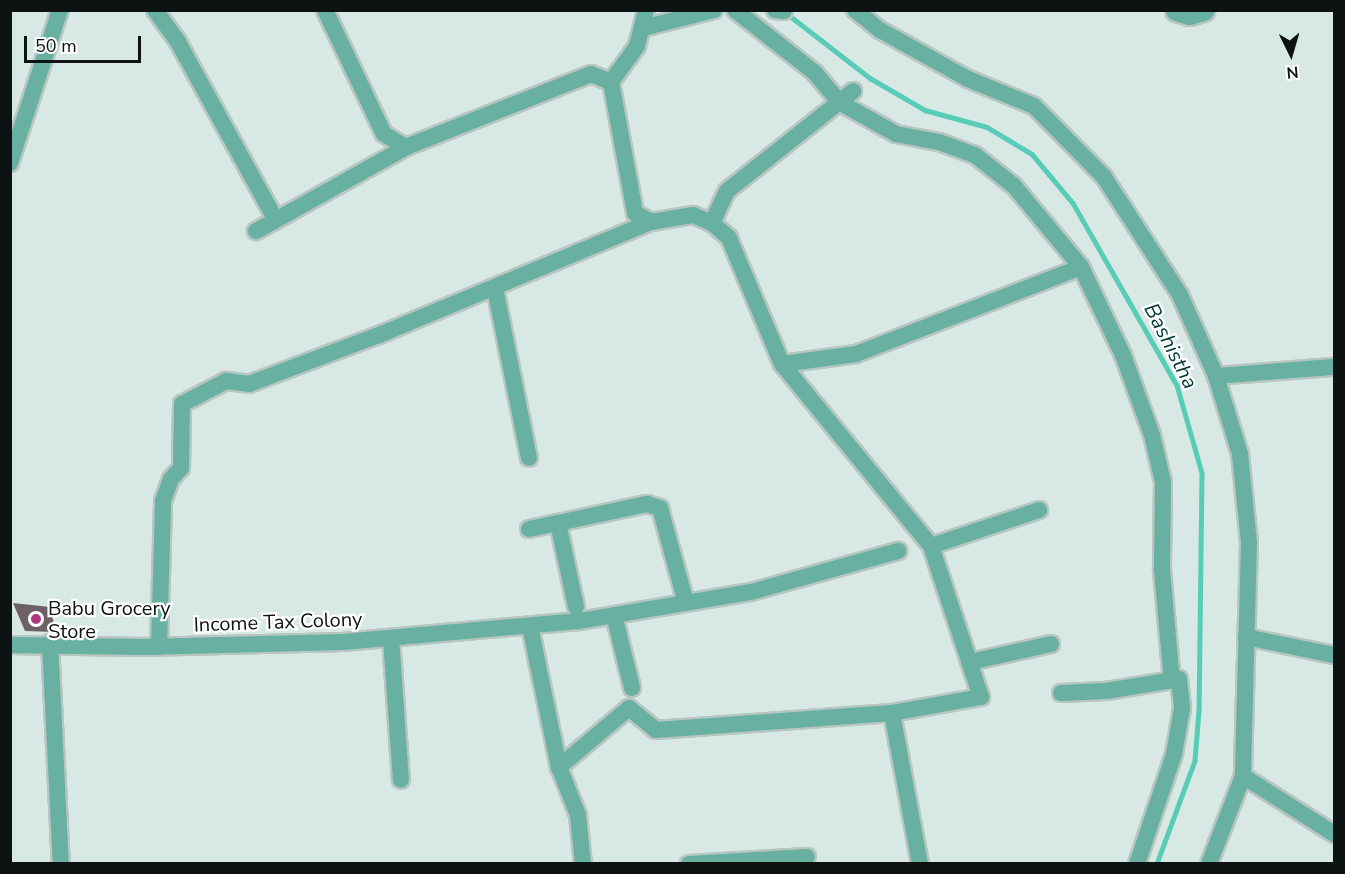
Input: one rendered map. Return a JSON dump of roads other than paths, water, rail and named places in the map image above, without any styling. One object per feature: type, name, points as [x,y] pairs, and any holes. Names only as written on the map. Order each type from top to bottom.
[{"type":"street","points":[[10,163],[60,10]]},
{"type":"street","points":[[155,10],[178,42],[276,220]]},
{"type":"street","points":[[325,10],[384,134],[406,147]]},
{"type":"street","points":[[646,10],[637,46],[611,82],[635,213],[651,222]]},
{"type":"street","points":[[643,28],[714,10]]},
{"type":"street","points":[[735,10],[815,73],[839,102],[896,134],[939,142],[975,155],[1014,186],[1081,267],[1123,355],[1152,435],[1163,482],[1162,570],[1172,681]]},
{"type":"street","points":[[855,10],[880,30],[968,79],[1034,106],[1104,177],[1180,295],[1216,376],[1240,454],[1249,542],[1243,776],[1209,864]]},
{"type":"street","points":[[1176,10],[1189,14],[1203,10]]},
{"type":"street","points":[[256,231],[406,147],[591,74],[611,82]]},
{"type":"street","points":[[712,223],[728,191],[853,91]]},
{"type":"street","points":[[159,647],[163,501],[171,479],[182,468],[182,404],[226,381],[249,384],[495,288],[651,222],[693,215],[712,223],[729,238],[782,364],[931,546],[981,697],[892,713],[656,730],[629,708],[559,767]]},
{"type":"street","points":[[782,364],[855,354],[1081,267]]},
{"type":"street","points":[[495,288],[529,458]]},
{"type":"street","points":[[1216,376],[1335,367]]},
{"type":"street","points":[[529,529],[647,504],[660,508],[686,603]]},
{"type":"street","points":[[931,546],[1039,510]]},
{"type":"street","points":[[558,523],[576,607]]},
{"type":"street","name":"Income Tax Colony","points":[[10,645],[50,643],[159,647],[391,638],[530,626],[614,615],[751,592],[898,551]]},
{"type":"street","points":[[614,615],[632,688]]},
{"type":"street","points":[[530,626],[559,767],[578,815],[583,864]]},
{"type":"street","points":[[1246,637],[1335,655]]},
{"type":"street","points":[[391,638],[401,780]]},
{"type":"street","points":[[50,643],[61,864]]},
{"type":"street","points":[[970,662],[1051,644]]},
{"type":"street","points":[[1061,693],[1106,691],[1179,680],[1182,708],[1174,754],[1137,864]]},
{"type":"street","points":[[892,713],[920,864]]},
{"type":"street","points":[[1243,776],[1335,834]]},
{"type":"street","points":[[689,864],[807,857]]},
{"type":"waterway","name":"Bashistha","points":[[785,12],[870,78],[925,110],[987,127],[1032,154],[1073,203],[1177,385],[1202,473],[1199,711],[1195,761],[1157,864]]},
{"type":"place","name":"Babu Grocery Store","points":[[36,619]]}]
